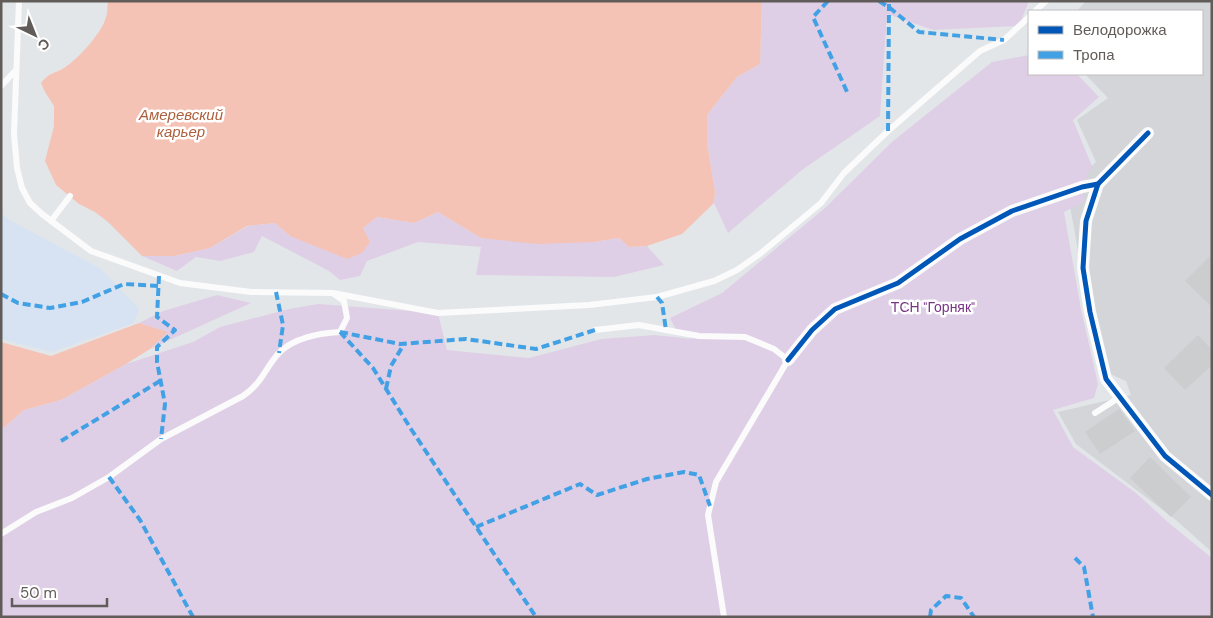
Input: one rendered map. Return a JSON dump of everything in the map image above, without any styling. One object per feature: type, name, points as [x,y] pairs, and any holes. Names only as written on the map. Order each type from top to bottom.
[{"type":"street","points":[[1148,133],[1098,184],[1086,221],[1083,268],[1090,312],[1106,379],[1165,456],[1212,495]]},
{"type":"street","points":[[788,360],[812,330],[835,309],[898,283],[960,239],[1012,211],[1082,187],[1098,184]]},
{"type":"lane","points":[[19,1],[14,134],[17,168],[22,188],[30,203],[91,251],[180,283],[251,292],[333,293],[438,313],[589,305],[657,297],[714,281],[737,270],[761,253],[821,203],[844,173],[888,131],[980,51],[1004,40],[1028,18]]},
{"type":"lane","points":[[1036,10],[1046,1]]},
{"type":"lane","points":[[1,86],[16,70]]},
{"type":"lane","points":[[51,221],[70,196]]},
{"type":"lane","points":[[1,534],[36,512],[72,498],[108,477],[160,439],[243,396],[255,388],[279,353],[294,342],[329,332],[340,332],[347,318],[344,301],[333,293]]},
{"type":"lane","points":[[595,330],[640,325],[699,336],[745,337],[774,349],[788,360],[716,482],[708,515],[724,617]]},
{"type":"lane","points":[[1095,413],[1120,398]]},
{"type":"shaded area","points":[[1086,1],[1212,1],[1212,552],[1176,520],[1076,444],[1058,412],[1131,395],[1126,381],[1099,369],[1067,189],[1096,162],[1077,120],[1108,98],[1086,75],[1203,75],[1203,10],[1078,10]]},
{"type":"green space","points":[[762,1],[1029,1],[1019,26],[933,30],[887,14],[880,116],[802,170],[728,233],[714,203],[715,192],[707,143],[707,115],[737,77],[760,64]]},
{"type":"green space","name":"ТСН \"Горняк\"","points":[[1028,55],[1028,75],[1078,75],[1099,97],[1073,120],[1092,166],[1082,187],[1084,202],[1064,212],[1081,309],[1098,384],[1094,398],[1053,410],[1073,447],[1136,493],[1212,558],[1212,617],[1,617],[1,430],[24,410],[61,400],[126,364],[193,342],[220,327],[289,309],[318,304],[438,313],[447,350],[529,358],[601,339],[654,335],[693,339],[676,330],[670,318],[722,293],[825,208],[893,141],[992,62]]},
{"type":"green space","points":[[438,212],[481,238],[594,242],[619,238],[629,247],[647,246],[664,265],[614,277],[476,275],[481,247],[418,242],[367,261],[360,276],[340,280],[329,271],[262,236],[254,252],[220,261],[196,257],[177,271],[142,256],[174,256],[210,248],[248,226],[275,223],[290,236],[363,228],[377,217],[414,223]]},
{"type":"green space","points":[[217,295],[251,303],[150,349],[167,332],[139,323],[163,311]]},
{"type":"sand","points":[[1,214],[101,269],[139,309],[134,323],[52,352],[1,339]]},
{"type":"water","name":"Амеревский карьер","points":[[108,1],[762,1],[760,64],[737,77],[707,115],[707,143],[715,192],[714,203],[682,234],[647,246],[629,247],[619,238],[594,242],[537,244],[481,238],[438,212],[414,223],[377,217],[363,228],[370,242],[362,253],[347,259],[290,236],[275,223],[247,226],[210,248],[174,256],[142,256],[108,222],[95,212],[79,204],[56,185],[45,161],[54,126],[54,106],[41,83],[50,75],[70,64],[89,45],[104,23]]},
{"type":"water","points":[[139,323],[168,332],[150,349],[126,364],[61,400],[24,410],[1,430],[1,342],[51,356]]},
{"type":"building","points":[[1212,254],[1212,307],[1185,281]]},
{"type":"building","points":[[1198,335],[1212,350],[1212,365],[1185,390],[1164,368]]},
{"type":"building","points":[[1119,409],[1135,431],[1100,454],[1085,432]]},
{"type":"building","points":[[1150,457],[1191,497],[1171,517],[1130,478]]},
{"type":"marked path","points":[[828,1],[813,17],[848,94]]},
{"type":"marked path","points":[[879,1],[919,32],[1004,40]]},
{"type":"marked path","points":[[888,131],[889,4]]},
{"type":"marked path","points":[[159,276],[157,317],[175,330],[157,347],[157,362],[165,404],[161,439]]},
{"type":"marked path","points":[[1,294],[18,303],[50,308],[82,302],[124,284],[158,286]]},
{"type":"marked path","points":[[276,292],[283,325],[279,353]]},
{"type":"marked path","points":[[657,297],[662,303],[666,330]]},
{"type":"marked path","points":[[340,332],[400,344],[466,339],[536,349],[595,330]]},
{"type":"marked path","points":[[340,332],[373,368],[411,429],[536,617]]},
{"type":"marked path","points":[[386,389],[391,366],[404,344]]},
{"type":"marked path","points":[[61,441],[160,381]]},
{"type":"marked path","points":[[476,527],[580,484],[597,495],[647,479],[684,472],[699,475],[710,506]]},
{"type":"marked path","points":[[109,477],[140,520],[193,617]]},
{"type":"marked path","points":[[1075,558],[1084,567],[1093,617]]},
{"type":"marked path","points":[[930,617],[931,610],[946,596],[961,598],[974,617]]},
{"type":"cycle path","points":[[1148,133],[1098,184],[1086,221],[1083,268],[1090,312],[1106,379],[1165,456],[1212,495]]},
{"type":"cycle path","points":[[788,360],[812,330],[835,309],[898,283],[960,239],[1012,211],[1082,187],[1098,184]]}]
